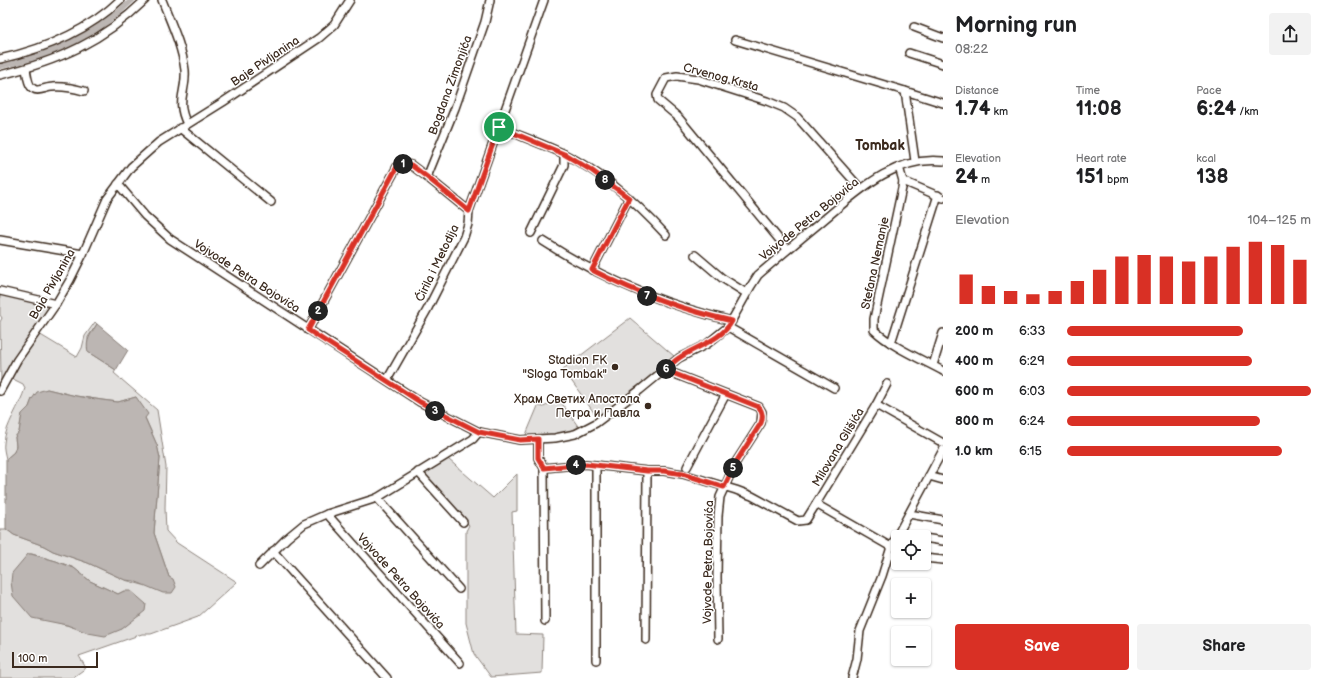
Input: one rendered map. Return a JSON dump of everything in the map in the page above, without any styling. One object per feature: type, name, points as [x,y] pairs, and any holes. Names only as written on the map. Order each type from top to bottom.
[{"type":"street","points":[[0,59],[36,49],[74,33],[93,23],[120,0]]},
{"type":"street","points":[[0,75],[26,69],[66,55],[91,42],[113,27],[145,0]]},
{"type":"street","points":[[162,0],[182,54],[185,72],[181,106],[187,124]]},
{"type":"street","name":"Baje Pivljanina","points":[[118,184],[147,152],[180,128],[224,102],[319,38],[334,25],[350,0]]},
{"type":"street","name":"Bogdana Zimonjića","points":[[427,177],[455,108],[483,27],[490,0]]},
{"type":"street","name":"Ćirila i Metodija","points":[[387,380],[427,310],[464,237],[468,224],[469,211],[544,0]]},
{"type":"street","points":[[914,27],[943,38]]},
{"type":"street","points":[[735,40],[943,103]]},
{"type":"street","points":[[909,53],[943,64]]},
{"type":"street","points":[[26,69],[29,82],[35,90],[52,87],[72,87],[84,91]]},
{"type":"street","name":"Crvenog Krsta","points":[[787,249],[678,117],[658,100],[657,95],[666,78],[677,76],[698,80],[784,108],[797,117],[861,189]]},
{"type":"street","points":[[905,91],[915,162]]},
{"type":"street","points":[[499,127],[564,154],[591,170],[629,198],[666,235]]},
{"type":"street","points":[[180,128],[271,202]]},
{"type":"street","points":[[531,233],[564,164],[564,154]]},
{"type":"street","name":"Vojvode Petra Bojovića","points":[[118,184],[145,216],[170,239],[358,363],[420,402],[479,432],[520,440],[555,438],[575,434],[587,429],[640,390],[679,358],[706,344],[730,324],[746,293],[758,275],[787,249],[861,189],[899,167],[926,160],[943,161]]},
{"type":"street","points":[[308,330],[396,167],[400,164],[411,165],[469,211]]},
{"type":"street","name":"Stefana Nemanje","points":[[899,167],[903,181],[874,319],[874,330],[881,337],[891,343],[943,371]]},
{"type":"street","points":[[891,343],[941,196],[903,181]]},
{"type":"street","name":"Baja Pivljanina","points":[[0,392],[17,360],[56,304],[70,280],[107,199],[118,184]]},
{"type":"street","points":[[592,270],[629,198]]},
{"type":"street","points":[[0,240],[83,254]]},
{"type":"street","points":[[543,241],[592,270],[631,289],[660,301],[730,324],[834,388]]},
{"type":"street","points":[[695,255],[712,270],[746,293]]},
{"type":"street","points":[[0,290],[56,304]]},
{"type":"street","points":[[933,366],[943,333]]},
{"type":"street","name":"Vojvode Petra Bojovića","points":[[665,370],[759,407],[762,412],[763,418],[761,423],[736,462],[720,496],[718,516],[717,577],[718,639]]},
{"type":"street","points":[[876,405],[887,384]]},
{"type":"street","points":[[687,467],[726,394]]},
{"type":"street","name":"Milovana Glišića","points":[[724,487],[752,496],[798,521],[806,520],[876,405],[943,443]]},
{"type":"street","points":[[259,566],[273,551],[304,524],[327,514],[377,498],[472,439],[479,432]]},
{"type":"street","points":[[538,439],[538,458],[544,468],[545,621]]},
{"type":"street","points":[[900,530],[943,450]]},
{"type":"street","name":"Vojvode Petra Bojovića","points":[[544,468],[586,464],[647,471],[664,471],[683,474],[724,487]]},
{"type":"street","points":[[596,465],[596,660]]},
{"type":"street","points":[[646,640],[647,471]]},
{"type":"street","points":[[418,472],[463,522]]},
{"type":"street","points":[[929,476],[943,480]]},
{"type":"street","points":[[377,498],[459,588]]},
{"type":"street","name":"Milovana Glišića","points":[[816,504],[890,551]]},
{"type":"street","name":"Vojvode Petra Bojovića","points":[[327,514],[460,663]]},
{"type":"street","points":[[909,514],[943,520]]},
{"type":"street","points":[[931,539],[943,541]]},
{"type":"street","points":[[273,551],[387,678]]},
{"type":"street","points":[[852,678],[860,631],[882,576],[890,551]]},
{"type":"street","points":[[931,559],[943,560]]},
{"type":"shaded area","points":[[0,292],[51,305],[1,384],[0,322],[2,318],[0,315]]},
{"type":"shaded area","name":"Stadion FK \"Sloga Tombak\"","points":[[630,318],[674,356],[597,417],[563,369]]},
{"type":"shaded area","points":[[95,322],[97,324],[88,337],[88,352],[116,370],[114,373],[157,410],[166,467],[166,531],[177,543],[237,582],[198,617],[151,634],[142,634],[79,656],[86,668],[72,678],[0,678],[0,529],[6,529],[14,535],[88,563],[125,580],[143,585],[169,577],[154,533],[160,458],[157,445],[136,397],[118,402],[76,396],[47,389],[32,399],[29,407],[22,414],[19,432],[15,437],[16,446],[14,452],[6,459],[4,447],[5,436],[25,388],[23,384],[11,378],[39,334],[77,357],[82,348],[85,336]],"holes":[[[28,554],[74,568],[90,581],[118,594],[124,591],[141,615],[135,617],[122,629],[88,633],[77,628],[48,620]]]},
{"type":"shaded area","points":[[97,324],[128,350],[116,370],[88,352],[87,344]]},
{"type":"shaded area","points":[[47,389],[76,396],[118,402],[136,397],[148,414],[145,418],[157,445],[160,458],[154,533],[169,577],[173,579],[176,587],[172,593],[163,593],[134,581],[125,580],[88,563],[14,535],[6,529],[6,459],[14,452],[16,446],[15,437],[19,432],[22,414],[29,407],[37,392]]},
{"type":"shaded area","points":[[558,398],[580,429],[557,434],[525,437],[538,406],[544,407]]},
{"type":"shaded area","points":[[448,459],[493,498],[517,474],[517,511],[512,512],[516,634],[543,635],[542,673],[491,677],[474,654],[466,623],[466,531],[469,525],[425,476],[425,473]]},
{"type":"shaded area","points":[[28,554],[56,561],[74,568],[90,581],[118,594],[124,591],[131,591],[146,604],[145,611],[122,629],[105,636],[88,633],[67,625],[32,618],[13,596],[11,582],[12,573]]},
{"type":"waterway","points":[[0,66],[36,57],[71,43],[103,24],[132,0]]},
{"type":"place","name":"Stadion FK \"Sloga Tombak\"","points":[[615,367]]},
{"type":"place","name":"Храм Светих Апостола Петра и Павла","points":[[648,406]]},
{"type":"district","name":"Tombak","points":[[880,145]]},
{"type":"route","points":[[499,127],[564,154],[591,170],[629,198],[592,270],[614,282],[660,301],[683,309],[732,321],[728,328],[706,344],[679,358],[665,370],[759,407],[762,412],[763,418],[761,423],[736,462],[724,487],[683,474],[664,471],[647,471],[586,464],[544,468],[539,462],[537,454],[538,439],[520,440],[479,432],[433,410],[308,330],[396,167],[400,164],[411,165],[469,211],[499,127]]}]
